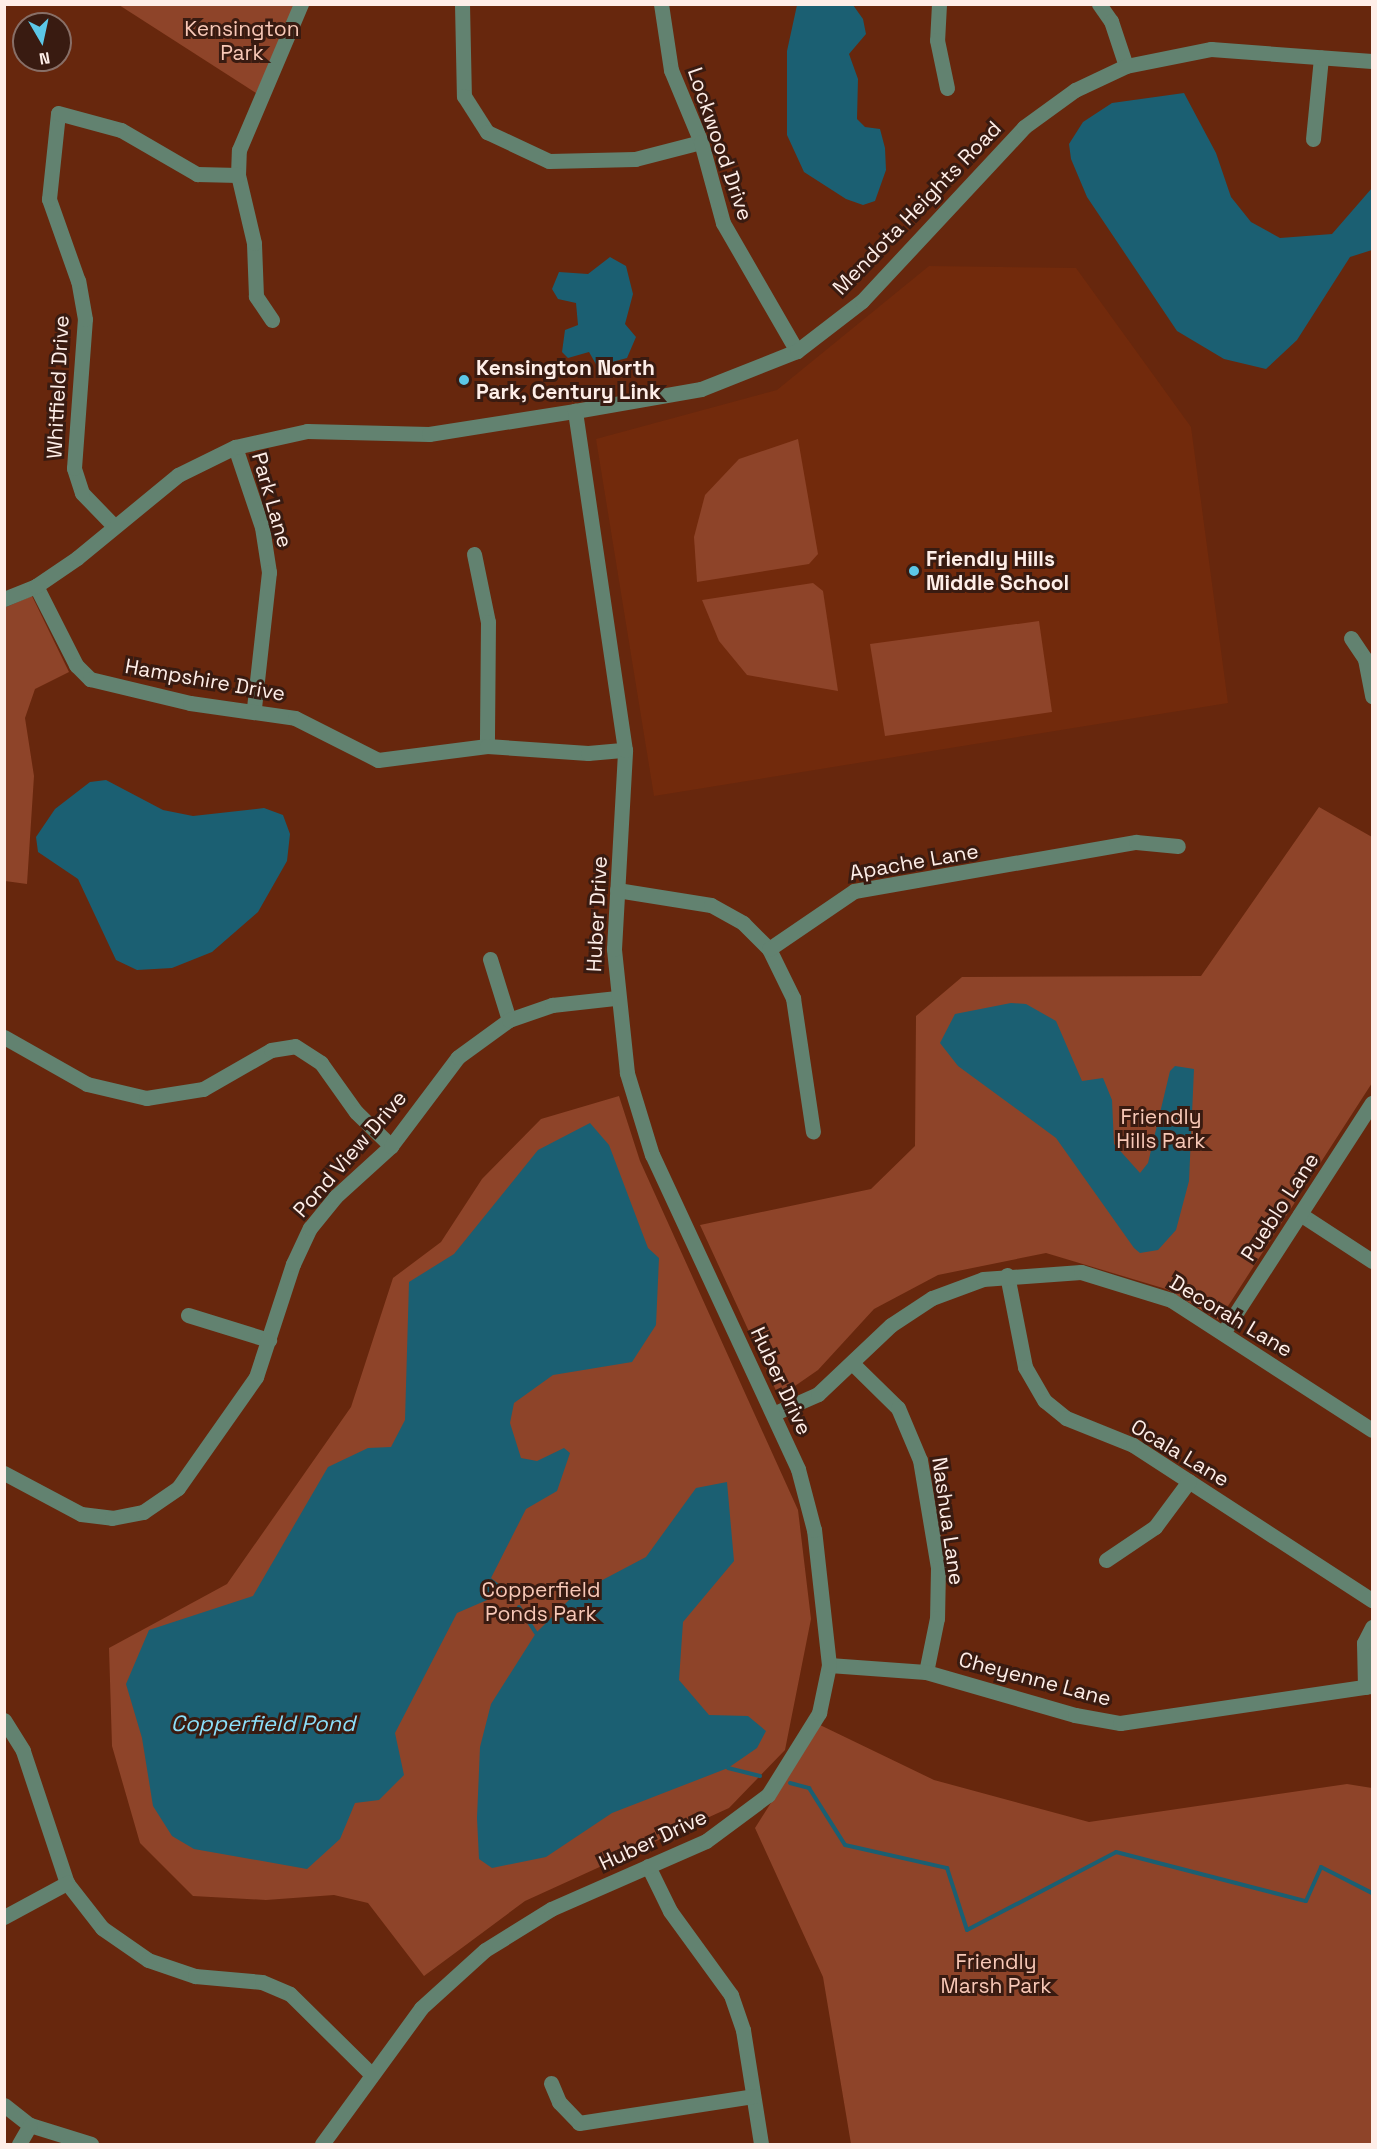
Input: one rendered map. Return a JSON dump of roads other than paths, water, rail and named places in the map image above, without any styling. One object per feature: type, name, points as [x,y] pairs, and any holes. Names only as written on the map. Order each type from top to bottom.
[{"type":"street","points":[[272,320],[256,296],[254,243],[238,175],[245,126],[301,4]]},
{"type":"street","points":[[462,4],[464,96],[487,132],[533,158],[570,162],[635,159],[701,142]]},
{"type":"street","name":"Lockwood Drive","points":[[661,4],[671,70],[701,142],[723,223],[797,351]]},
{"type":"street","points":[[939,4],[938,40],[947,88]]},
{"type":"street","points":[[1099,4],[1111,21],[1126,66]]},
{"type":"street","name":"Mendota Heights Road","points":[[4,600],[36,586],[178,475],[235,447],[307,432],[429,434],[575,411],[701,389],[797,351],[862,301],[1024,127],[1075,90],[1126,66],[1212,49],[1372,61]]},
{"type":"street","points":[[1312,139],[1321,57]]},
{"type":"street","name":"Whitfield Drive","points":[[114,526],[82,492],[74,468],[85,320],[78,281],[49,199],[58,113],[121,130],[197,174],[238,175]]},
{"type":"street","name":"Huber Drive","points":[[322,2145],[370,2073],[421,2008],[485,1950],[551,1909],[738,1823],[768,1796],[819,1713],[829,1665],[814,1530],[775,1413],[652,1155],[627,1073],[615,998],[617,890],[625,750],[575,411]]},
{"type":"street","name":"Park Lane","points":[[235,447],[262,527],[270,572],[254,708]]},
{"type":"street","points":[[474,554],[488,622],[488,746]]},
{"type":"street","name":"Hampshire Drive","points":[[36,586],[76,665],[90,679],[190,703],[254,708],[295,718],[378,760],[488,746],[588,753],[625,750]]},
{"type":"street","points":[[1351,638],[1365,659],[1372,696]]},
{"type":"street","name":"Apache Lane","points":[[770,949],[854,891],[1136,842],[1178,846]]},
{"type":"street","points":[[617,890],[711,905],[743,923],[770,949],[793,999],[813,1132]]},
{"type":"street","points":[[490,959],[509,1020]]},
{"type":"street","name":"Pond View Drive","points":[[4,1473],[81,1514],[112,1518],[142,1512],[178,1488],[236,1411],[269,1340],[292,1264],[310,1228],[335,1197],[391,1146],[458,1057],[509,1020],[552,1005],[615,998]]},
{"type":"street","points":[[4,1037],[87,1084],[146,1098],[203,1089],[271,1050],[295,1046],[321,1063],[357,1112],[391,1146]]},
{"type":"street","name":"Pueblo Lane","points":[[1223,1333],[1372,1103]]},
{"type":"street","points":[[1300,1214],[1372,1261]]},
{"type":"street","name":"Decorah Lane","points":[[775,1413],[818,1394],[891,1325],[932,1298],[1007,1275],[1081,1272],[1129,1283],[1223,1333],[1372,1430]]},
{"type":"street","name":"Ocala Lane","points":[[1007,1275],[1025,1367],[1045,1401],[1066,1418],[1133,1445],[1372,1600]]},
{"type":"street","points":[[188,1315],[269,1340]]},
{"type":"street","name":"Nashua Lane","points":[[852,1363],[898,1408],[920,1460],[938,1568],[937,1618],[926,1671]]},
{"type":"street","points":[[1106,1560],[1155,1527],[1189,1481]]},
{"type":"street","points":[[1369,1687],[1364,1644],[1372,1627]]},
{"type":"street","name":"Cheyenne Lane","points":[[829,1665],[926,1671],[1075,1715],[1120,1723],[1369,1687]]},
{"type":"street","points":[[4,1720],[23,1752],[67,1884],[102,1928],[148,1960],[195,1976],[262,1982],[290,1994],[370,2073]]},
{"type":"street","points":[[648,1866],[669,1911],[731,1995],[761,2145]]},
{"type":"street","points":[[4,1917],[67,1884]]},
{"type":"street","points":[[551,2084],[559,2102],[579,2123],[753,2096]]},
{"type":"street","points":[[4,2105],[30,2124],[92,2145]]},
{"type":"street","points":[[19,2145],[30,2124]]},
{"type":"water","points":[[797,5],[853,5],[863,19],[866,34],[849,54],[858,79],[857,119],[865,127],[880,129],[885,148],[886,170],[875,201],[863,205],[846,199],[804,172],[787,135],[787,51]]},
{"type":"water","points":[[1184,93],[1216,153],[1231,197],[1251,222],[1280,238],[1332,234],[1372,188],[1372,250],[1350,257],[1297,340],[1266,369],[1224,359],[1177,331],[1087,197],[1071,159],[1069,144],[1083,122],[1112,103]]},
{"type":"water","points":[[610,257],[626,266],[633,294],[625,324],[636,337],[627,358],[597,366],[589,352],[568,358],[562,352],[565,330],[578,325],[576,303],[558,299],[552,289],[559,272],[588,274]]},
{"type":"water","points":[[106,780],[163,810],[193,816],[264,808],[283,815],[290,834],[287,861],[258,912],[212,952],[172,968],[137,970],[116,960],[78,879],[38,852],[36,837],[55,809],[90,782]]},
{"type":"water","points":[[1011,1003],[1026,1004],[1056,1021],[1082,1081],[1103,1078],[1112,1100],[1114,1144],[1140,1173],[1148,1163],[1170,1071],[1175,1066],[1194,1069],[1189,1181],[1176,1230],[1158,1250],[1140,1253],[1134,1248],[1056,1138],[958,1066],[940,1043],[955,1014]]},
{"type":"water","name":"Copperfield Pond","points":[[590,1123],[609,1145],[648,1248],[659,1258],[656,1325],[632,1362],[553,1375],[514,1403],[510,1423],[521,1458],[537,1461],[564,1448],[570,1453],[557,1491],[526,1509],[491,1578],[508,1591],[457,1613],[395,1733],[404,1775],[379,1800],[355,1803],[340,1839],[307,1869],[194,1849],[172,1836],[153,1806],[142,1738],[126,1684],[149,1630],[253,1596],[328,1467],[368,1448],[391,1447],[405,1420],[409,1282],[454,1254],[538,1150]]},
{"type":"water","points":[[727,1482],[734,1561],[683,1622],[679,1680],[709,1715],[748,1716],[766,1731],[757,1748],[728,1768],[612,1813],[546,1857],[492,1868],[479,1859],[477,1818],[480,1747],[491,1704],[536,1633],[574,1595],[646,1557],[696,1488]]},
{"type":"waterway","points":[[508,1591],[512,1597]]},
{"type":"waterway","points":[[519,1607],[536,1633]]},
{"type":"waterway","points":[[728,1768],[760,1776]]},
{"type":"waterway","points":[[790,1783],[809,1788],[845,1845],[947,1868],[967,1930],[1116,1852],[1306,1901],[1321,1867],[1372,1893]]},
{"type":"place","name":"Kensington North Park, Century Link","points":[[464,380]]},
{"type":"place","name":"Friendly Hills Middle School","points":[[914,571]]},
{"type":"park label","name":"Kensington Park","points":[[242,41]]},
{"type":"park label","name":"Friendly Hills Park","points":[[1161,1129]]},
{"type":"park label","name":"Copperfield Ponds Park","points":[[541,1602]]},
{"type":"park label","name":"Friendly Marsh Park","points":[[996,1974]]}]
